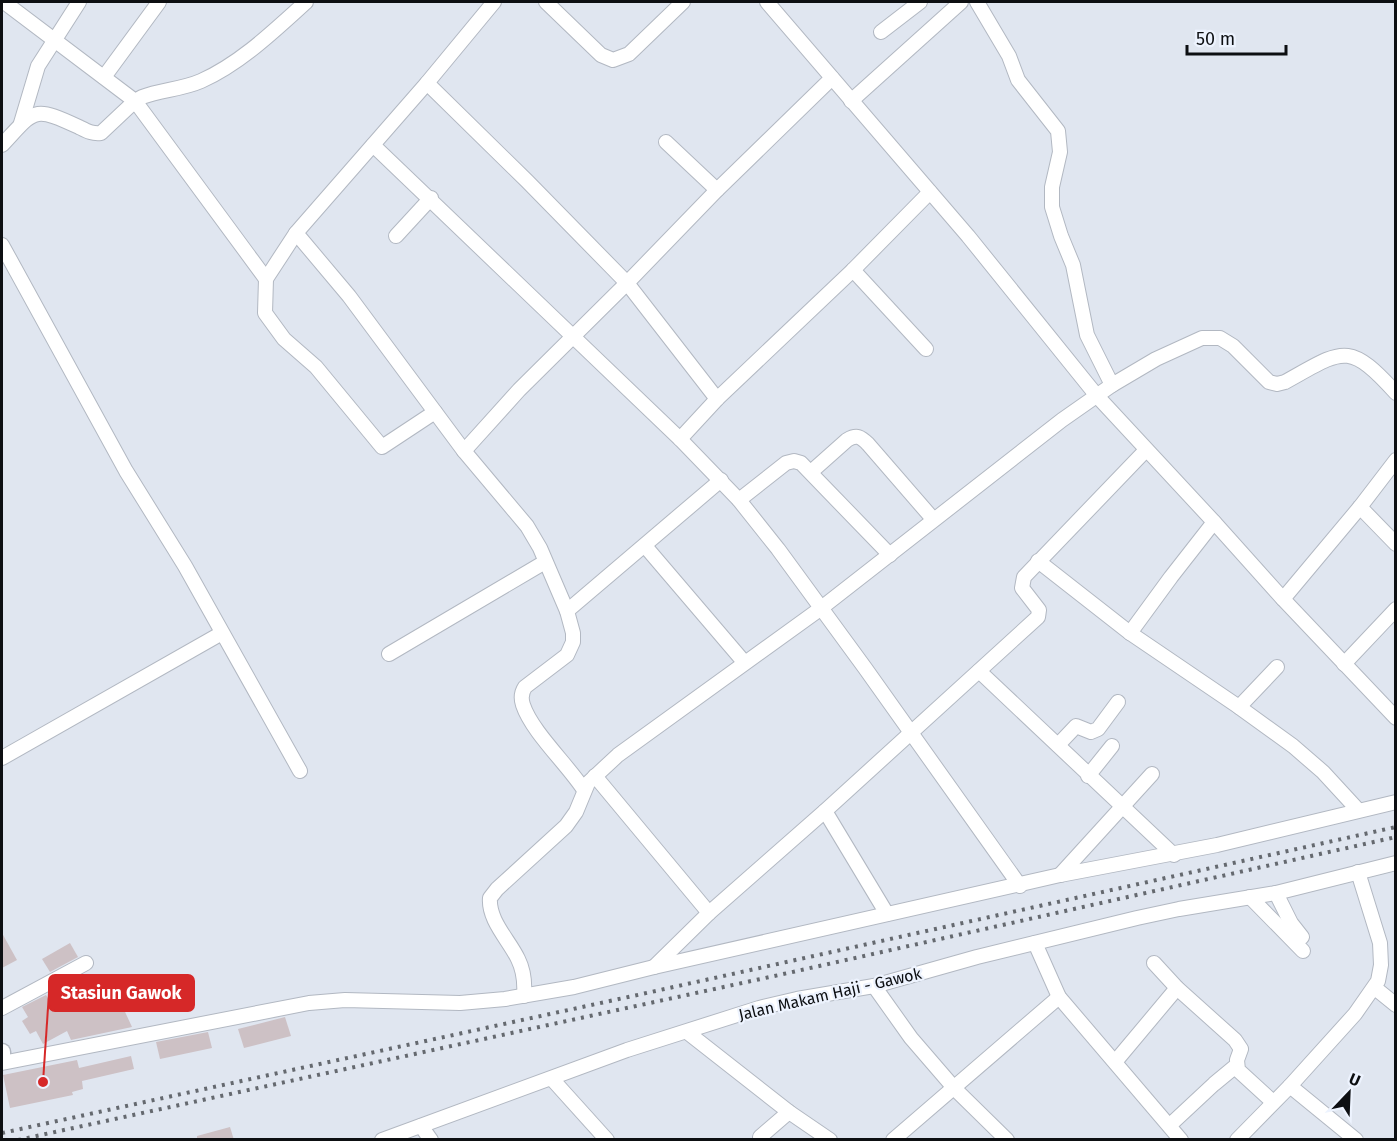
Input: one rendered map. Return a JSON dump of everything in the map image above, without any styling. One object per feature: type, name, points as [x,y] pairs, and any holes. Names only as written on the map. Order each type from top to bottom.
[{"type":"street","points":[[4,2],[135,101],[266,279]]},
{"type":"street","points":[[21,123],[38,66],[79,2]]},
{"type":"street","points":[[104,77],[159,2]]},
{"type":"street","points":[[2,145],[28,116],[36,113],[45,113],[92,133],[101,133],[135,101],[150,94],[193,84],[217,72],[264,39],[303,2]]},
{"type":"street","points":[[435,412],[384,447],[379,446],[316,367],[284,339],[265,313],[266,279],[296,233],[427,83],[494,2]]},
{"type":"street","points":[[546,2],[601,55],[613,60],[629,54],[683,2]]},
{"type":"street","points":[[767,2],[930,192],[1096,396],[1395,718]]},
{"type":"street","points":[[881,32],[920,2]]},
{"type":"street","points":[[851,101],[961,2]]},
{"type":"street","points":[[977,2],[1009,56],[1018,80],[1058,131],[1060,152],[1052,187],[1052,207],[1073,265],[1087,335],[1112,385]]},
{"type":"street","points":[[464,451],[519,390],[717,190],[832,78]]},
{"type":"street","points":[[427,83],[627,283],[717,399]]},
{"type":"street","points":[[666,142],[717,190]]},
{"type":"street","points":[[373,145],[431,198],[572,337],[680,439],[739,500],[778,549],[1020,886]]},
{"type":"street","points":[[680,439],[717,399],[853,270],[930,192]]},
{"type":"street","points":[[396,236],[431,198]]},
{"type":"street","points":[[296,233],[349,296],[464,451],[527,526],[567,611],[573,633],[571,649],[560,661],[525,687],[523,705],[542,736],[584,790]]},
{"type":"street","points":[[2,245],[121,461],[185,566],[300,771]]},
{"type":"street","points":[[853,270],[926,349]]},
{"type":"street","points":[[524,996],[525,978],[519,960],[492,914],[490,898],[566,826],[576,812],[584,790],[594,776],[618,756],[820,609],[933,519],[1096,396],[1156,359],[1202,338],[1214,337],[1227,341],[1265,379],[1273,383],[1285,381],[1335,356],[1351,356],[1364,362],[1376,372],[1395,393]]},
{"type":"street","points":[[811,472],[847,440],[853,436],[859,436],[933,519]]},
{"type":"street","points":[[654,967],[709,913],[980,671],[1040,614],[1024,592],[1022,584],[1024,577],[1146,450]]},
{"type":"street","points":[[1283,599],[1360,507],[1395,460]]},
{"type":"street","points":[[739,500],[790,462],[801,464],[890,555]]},
{"type":"street","points":[[567,611],[721,480]]},
{"type":"street","points":[[1360,507],[1395,544]]},
{"type":"street","points":[[1130,633],[1170,577],[1214,522]]},
{"type":"street","points":[[645,546],[744,663]]},
{"type":"street","points":[[1038,561],[1130,633],[1239,706],[1293,746],[1323,772],[1358,810]]},
{"type":"street","points":[[389,654],[545,562]]},
{"type":"street","points":[[1344,664],[1395,609]]},
{"type":"street","points":[[2,758],[222,633]]},
{"type":"street","points":[[1239,706],[1277,668]]},
{"type":"street","points":[[980,671],[1088,776],[1174,855]]},
{"type":"street","points":[[1058,745],[1076,726],[1092,732],[1098,729],[1118,702]]},
{"type":"street","points":[[1088,776],[1112,746]]},
{"type":"street","points":[[1060,875],[1152,774]]},
{"type":"street","points":[[594,776],[709,913]]},
{"type":"street","points":[[2,1063],[309,1002],[345,1000],[460,1003],[524,996],[574,987],[1060,875],[1174,855],[1395,802]]},
{"type":"street","points":[[825,811],[887,914]]},
{"type":"street","name":"Jalan Makam Haji - Gawok","points":[[382,1140],[627,1050],[759,1008],[874,986],[1035,943],[1179,909],[1276,893],[1395,863]]},
{"type":"street","points":[[1237,1140],[1290,1086],[1376,988],[1380,975],[1381,953],[1358,872]]},
{"type":"street","points":[[1251,897],[1303,944],[1276,893]]},
{"type":"street","points":[[1035,943],[1059,997],[1181,1140]]},
{"type":"street","points":[[2,1008],[86,963]]},
{"type":"street","points":[[1154,963],[1177,988],[1240,1047],[1237,1065],[1214,1083],[1170,1125]]},
{"type":"street","points":[[874,986],[910,1038],[955,1089],[1007,1140]]},
{"type":"street","points":[[1115,1062],[1177,988]]},
{"type":"street","points":[[1376,988],[1395,1005]]},
{"type":"street","points":[[893,1140],[955,1089],[1059,997]]},
{"type":"street","points":[[687,1032],[789,1112],[830,1140]]},
{"type":"street","points":[[1237,1065],[1247,1078],[1273,1102]]},
{"type":"street","points":[[552,1079],[604,1139]]},
{"type":"street","points":[[1290,1086],[1356,1140]]},
{"type":"street","points":[[760,1137],[789,1112]]},
{"type":"street","points":[[420,1126],[431,1140]]},
{"type":"building","points":[[2,933],[17,960],[2,968]]},
{"type":"building","points":[[70,943],[78,957],[50,972],[42,959]]},
{"type":"building","points":[[86,982],[94,996],[114,988],[132,1027],[71,1040],[67,1031],[43,1044],[36,1031],[30,1034],[22,1021],[28,1017],[22,1007],[46,995],[50,1001]]},
{"type":"building","points":[[285,1017],[291,1036],[244,1048],[238,1029]]},
{"type":"building","points":[[208,1032],[212,1048],[160,1059],[156,1042]]},
{"type":"building","points":[[131,1056],[134,1069],[82,1081],[83,1089],[72,1092],[73,1095],[10,1108],[3,1075],[77,1060],[79,1068]]},
{"type":"building","points":[[230,1127],[234,1140],[197,1140],[197,1136]]},
{"type":"railway","points":[[2,1133],[1396,827]]},
{"type":"railway","points":[[18,1140],[779,975],[1396,837]]},
{"type":"place","name":"Stasiun Gawok","points":[[43,1082]]}]
